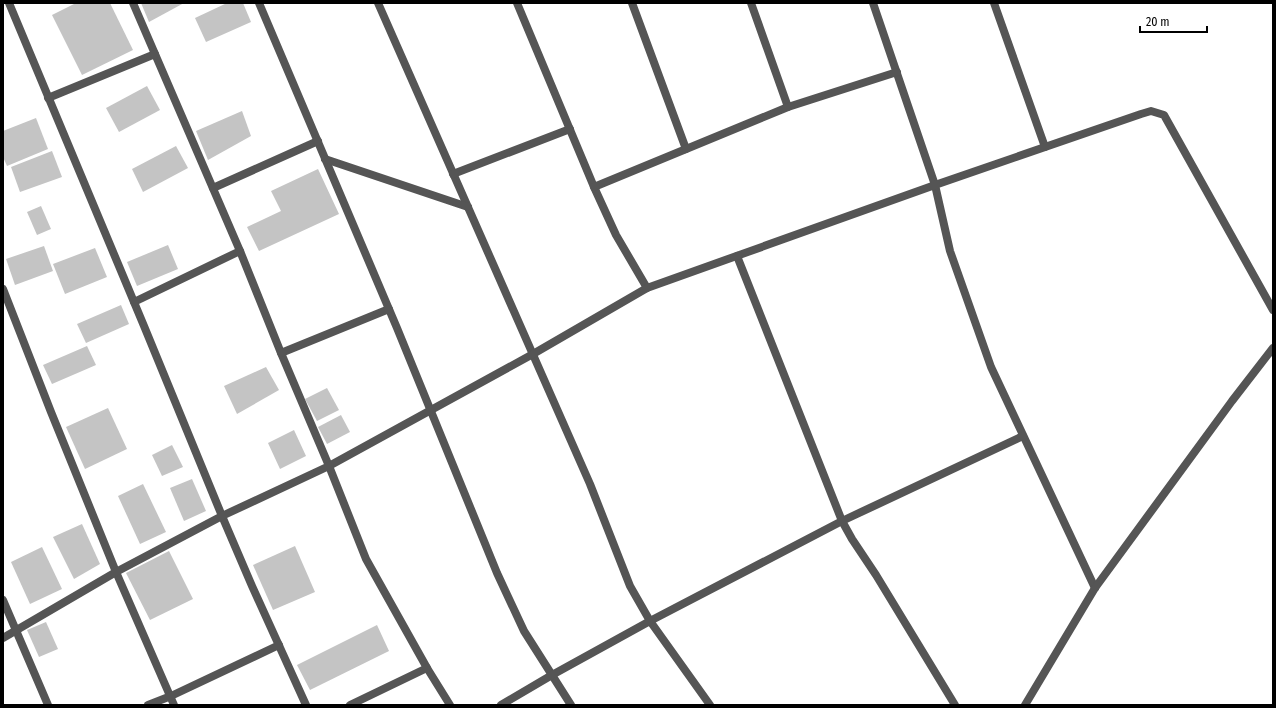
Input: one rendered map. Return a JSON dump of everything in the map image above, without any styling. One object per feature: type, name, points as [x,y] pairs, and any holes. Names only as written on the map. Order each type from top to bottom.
[{"type":"street","points":[[8,3],[222,516],[278,645],[306,705]]},
{"type":"street","points":[[134,3],[240,250],[366,559],[427,668],[450,705]]},
{"type":"street","points":[[259,3],[389,309],[497,573],[524,631],[571,705]]},
{"type":"street","points":[[378,3],[590,484],[630,586],[650,621],[710,705]]},
{"type":"street","points":[[517,3],[594,187],[616,235],[647,288]]},
{"type":"street","points":[[632,3],[686,149]]},
{"type":"street","points":[[751,3],[788,107]]},
{"type":"street","points":[[872,3],[935,185],[952,258],[991,367],[1095,588]]},
{"type":"street","points":[[994,3],[1045,147]]},
{"type":"street","points":[[48,98],[155,54]]},
{"type":"street","points":[[594,187],[788,107],[897,72]]},
{"type":"street","points":[[3,638],[116,572],[222,516],[329,466],[533,354],[647,288],[935,185],[1141,114],[1151,112],[1164,115],[1273,310]]},
{"type":"street","points":[[453,174],[570,129]]},
{"type":"street","points":[[213,188],[318,141]]},
{"type":"street","points":[[325,159],[468,207]]},
{"type":"street","points":[[134,302],[240,250]]},
{"type":"street","points":[[737,256],[842,521],[852,540],[876,575],[955,705]]},
{"type":"street","points":[[3,289],[116,572],[174,705]]},
{"type":"street","points":[[281,353],[389,309]]},
{"type":"street","points":[[1025,705],[1095,588],[1232,401],[1273,348]]},
{"type":"street","points":[[501,705],[552,674],[650,621],[842,521],[1023,436]]},
{"type":"street","points":[[3,600],[48,705]]},
{"type":"street","points":[[148,705],[171,696],[278,645]]},
{"type":"street","points":[[350,705],[427,668]]},
{"type":"building","points":[[76,3],[110,3],[133,50],[82,75],[52,15]]},
{"type":"building","points":[[141,3],[184,3],[149,22]]},
{"type":"building","points":[[227,3],[243,3],[251,22],[206,42],[195,18]]},
{"type":"building","points":[[147,86],[160,110],[119,132],[106,108]]},
{"type":"building","points":[[242,111],[251,136],[208,160],[196,131]]},
{"type":"building","points":[[36,118],[48,149],[7,166],[3,157],[3,131]]},
{"type":"building","points":[[176,146],[188,168],[143,192],[132,169]]},
{"type":"building","points":[[52,151],[62,177],[20,192],[11,167]]},
{"type":"building","points":[[318,169],[339,214],[259,251],[247,227],[281,211],[271,191]]},
{"type":"building","points":[[41,206],[51,229],[37,235],[27,212]]},
{"type":"building","points":[[168,245],[178,269],[137,286],[127,262]]},
{"type":"building","points":[[44,246],[53,271],[15,285],[6,259]]},
{"type":"building","points":[[95,248],[107,277],[65,294],[53,264]]},
{"type":"building","points":[[121,305],[129,324],[86,343],[77,324]]},
{"type":"building","points":[[87,346],[96,365],[52,384],[43,365]]},
{"type":"building","points":[[266,367],[279,390],[237,414],[224,386]]},
{"type":"building","points":[[327,388],[339,410],[317,421],[305,399]]},
{"type":"building","points":[[108,408],[127,449],[85,469],[66,427]]},
{"type":"building","points":[[341,415],[350,432],[327,444],[318,427]]},
{"type":"building","points":[[294,430],[306,456],[280,469],[268,443]]},
{"type":"building","points":[[172,445],[183,467],[162,476],[152,455]]},
{"type":"building","points":[[192,479],[206,511],[184,521],[170,488]]},
{"type":"building","points":[[143,484],[166,532],[140,544],[118,496]]},
{"type":"building","points":[[82,524],[100,564],[74,579],[53,537]]},
{"type":"building","points":[[295,546],[315,592],[273,610],[253,565]]},
{"type":"building","points":[[42,547],[62,589],[30,604],[11,562]]},
{"type":"building","points":[[169,551],[193,599],[150,620],[126,573]]},
{"type":"building","points":[[46,622],[58,649],[39,657],[27,630]]},
{"type":"building","points":[[377,625],[389,651],[310,690],[297,665]]}]
